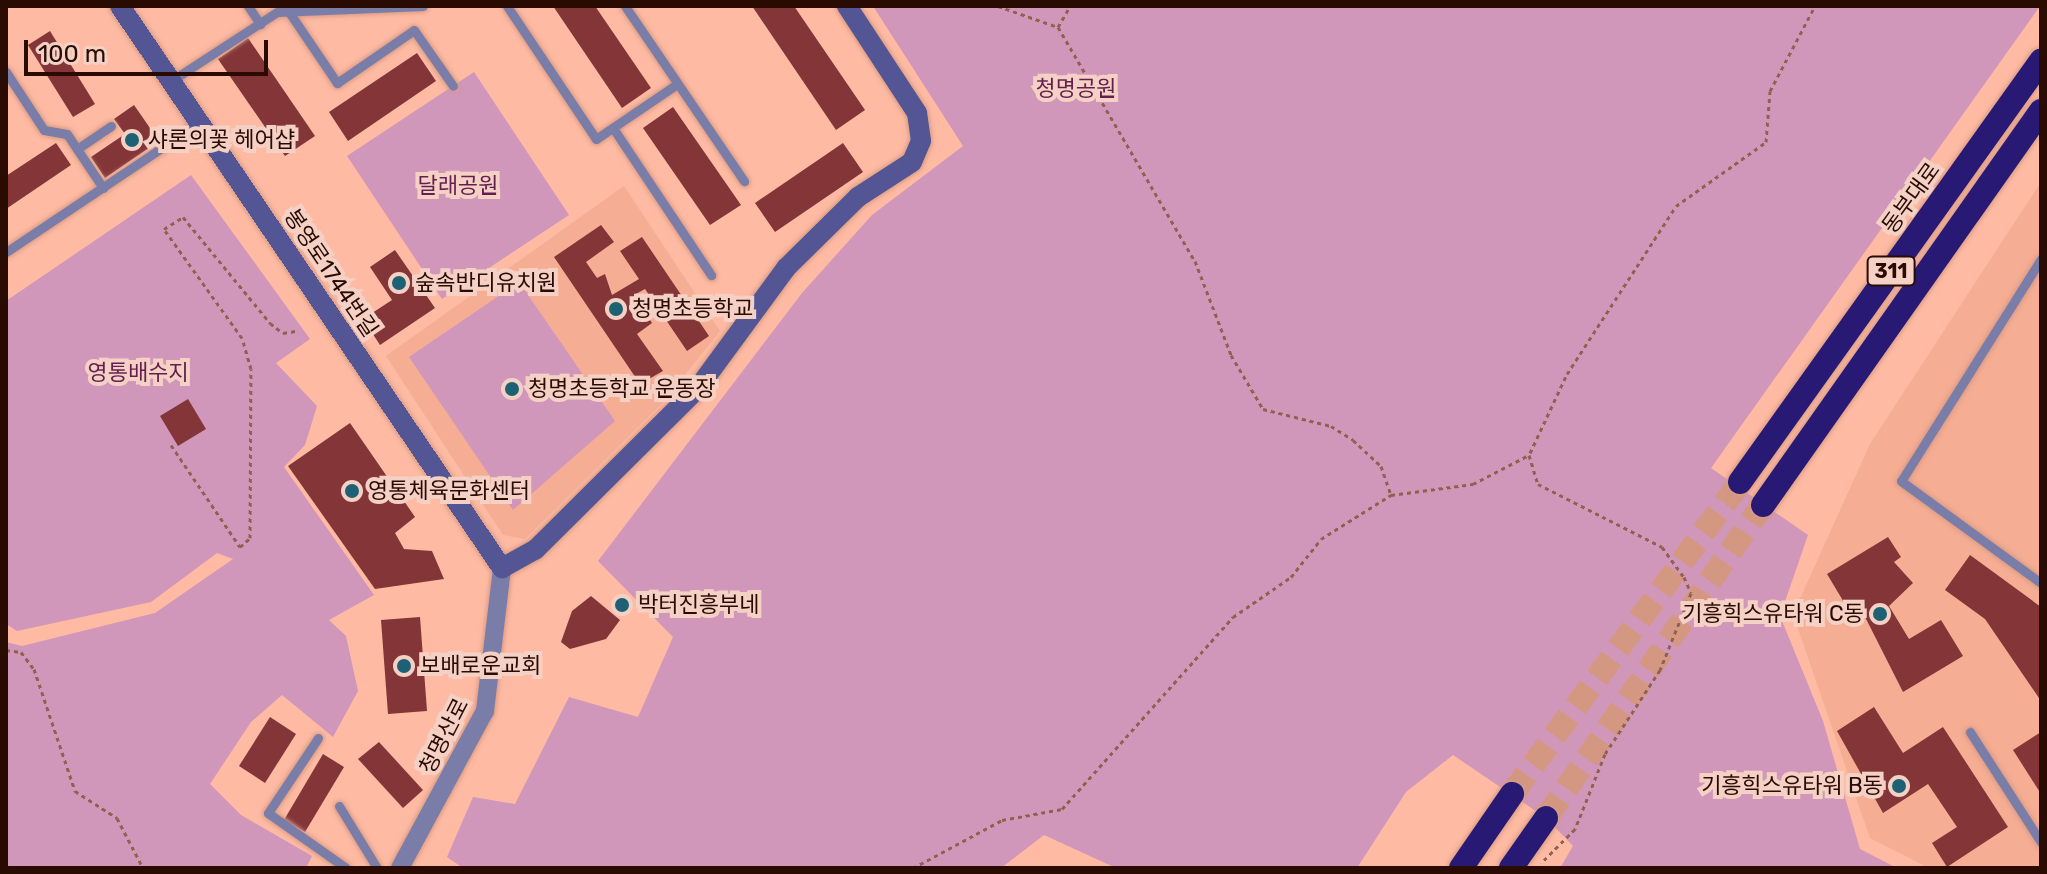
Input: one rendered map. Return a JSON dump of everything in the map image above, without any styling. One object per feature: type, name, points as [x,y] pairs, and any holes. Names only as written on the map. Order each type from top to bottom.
[{"type":"highway","name":"동부대로","points":[[1740,482],[2041,61]]},
{"type":"highway","name":"311","points":[[1763,505],[2041,111]]},
{"type":"highway","points":[[1461,868],[1512,794]]},
{"type":"highway","points":[[1511,868],[1546,818]]},
{"type":"street","name":"봉영로1744번길","points":[[120,6],[502,568]]},
{"type":"street","points":[[502,568],[535,550],[698,388],[786,268],[858,197],[912,162],[921,141],[917,113],[847,6]]},
{"type":"street","name":"청명산로","points":[[400,868],[485,711],[502,568]]},
{"type":"lane","points":[[248,6],[260,24]]},
{"type":"lane","points":[[171,81],[260,24],[289,12],[305,8],[423,6]]},
{"type":"lane","points":[[507,6],[596,139],[677,84]]},
{"type":"lane","points":[[625,6],[744,181]]},
{"type":"lane","points":[[289,12],[337,83],[414,30],[453,86]]},
{"type":"lane","points":[[6,72],[44,130],[67,134],[103,188]]},
{"type":"lane","points":[[6,251],[199,123]]},
{"type":"lane","points":[[77,149],[111,126]]},
{"type":"lane","points":[[613,128],[711,275]]},
{"type":"lane","points":[[2041,259],[1901,481],[2041,583]]},
{"type":"lane","points":[[1970,732],[2041,842]]},
{"type":"lane","points":[[318,738],[268,813],[346,868]]},
{"type":"lane","points":[[339,806],[377,868]]},
{"type":"path","points":[[998,6],[1058,27],[1145,187],[1195,261],[1231,355],[1263,409],[1331,426],[1353,440],[1381,466],[1391,495]]},
{"type":"path","points":[[1058,27],[1070,6]]},
{"type":"path","points":[[913,868],[1002,820],[1062,809],[1233,617],[1291,577],[1321,539],[1391,495],[1473,484],[1529,455],[1567,374],[1676,206],[1766,142],[1770,91],[1815,6]]},
{"type":"path","points":[[171,445],[240,547],[250,538],[251,369],[242,338],[164,229],[183,217],[270,323],[283,333],[296,331]]},
{"type":"path","points":[[1529,455],[1538,484],[1662,547],[1691,593],[1660,670],[1605,754],[1575,829],[1535,868]]},
{"type":"path","points":[[6,650],[21,652],[34,669],[75,791],[117,818],[143,868]]},
{"type":"shaded area","points":[[2041,182],[2041,868],[1929,868],[1870,838],[1793,614],[1870,444]]},
{"type":"shaded area","points":[[624,186],[720,331],[665,400],[525,539],[503,535],[386,356]]},
{"type":"green space","name":"청명공원","points":[[873,6],[2040,6],[1711,468],[1808,535],[1780,616],[1823,721],[1860,849],[1897,868],[1560,868],[1573,846],[1546,818],[1453,755],[1406,792],[1357,868],[1116,868],[1044,835],[1001,868],[463,868],[447,857],[473,797],[515,804],[569,697],[638,717],[673,637],[598,561],[802,293],[872,215],[963,146]]},
{"type":"green space","name":"달래공원","points":[[474,72],[569,215],[442,299],[347,156]]},
{"type":"green space","name":"영통배수지","points":[[191,175],[310,339],[276,363],[317,406],[305,445],[284,467],[374,595],[329,620],[346,636],[358,691],[333,737],[282,695],[251,722],[210,784],[241,815],[312,856],[306,868],[6,868],[6,642],[22,646],[155,613],[233,559],[217,553],[151,602],[17,631],[6,624],[6,301]]},
{"type":"green space","name":"청명초등학교 운동장","points":[[519,282],[615,421],[513,510],[409,357]]},
{"type":"building","points":[[553,6],[595,6],[651,88],[622,108]]},
{"type":"building","points":[[752,6],[794,6],[865,110],[836,130]]},
{"type":"building","points":[[50,31],[95,104],[73,117],[28,45]]},
{"type":"building","points":[[248,38],[315,136],[285,156],[218,59]]},
{"type":"building","points":[[417,53],[436,81],[348,141],[329,112]]},
{"type":"building","points":[[134,105],[159,141],[105,178],[91,157],[125,134],[114,119]]},
{"type":"building","points":[[673,107],[741,205],[710,225],[643,128]]},
{"type":"building","points":[[56,143],[71,165],[6,209],[6,176]]},
{"type":"building","points":[[843,143],[863,172],[775,232],[755,203]]},
{"type":"building","name":"청명초등학교","points":[[601,225],[614,242],[586,262],[597,278],[605,274],[612,295],[639,279],[620,251],[642,237],[709,336],[687,351],[645,289],[634,295],[652,323],[637,334],[663,371],[640,384],[554,257]]},
{"type":"building","name":"숲속반디유치원","points":[[395,250],[435,308],[380,345],[363,319],[392,300],[370,267]]},
{"type":"building","points":[[188,399],[206,429],[178,446],[160,416]]},
{"type":"building","name":"영통체육문화센터","points":[[350,423],[415,517],[395,533],[404,549],[432,551],[444,579],[375,589],[288,466]]},
{"type":"building","name":"기흥힉스유타워 C동","points":[[1888,537],[1901,557],[1894,562],[1913,583],[1889,606],[1909,639],[1941,620],[1963,656],[1903,692],[1858,603],[1848,609],[1827,574]]},
{"type":"building","points":[[1970,555],[2041,607],[2041,701],[1985,619],[1945,590]]},
{"type":"building","points":[[591,596],[620,620],[606,639],[570,649],[561,642],[572,611]]},
{"type":"building","name":"보배로운교회","points":[[420,617],[427,711],[388,714],[381,620]]},
{"type":"building","name":"기흥힉스유타워 B동","points":[[1874,707],[1903,753],[1943,727],[2008,827],[1947,867],[1932,843],[1957,827],[1928,784],[1883,813],[1837,731]]},
{"type":"building","points":[[270,717],[296,734],[265,783],[239,766]]},
{"type":"building","points":[[2041,732],[2041,794],[2013,750]]},
{"type":"building","points":[[379,742],[423,790],[403,808],[358,759]]},
{"type":"building","points":[[323,754],[344,767],[305,832],[284,820]]},
{"type":"tunnel","points":[[1512,794],[1740,482]]},
{"type":"tunnel","points":[[1546,818],[1763,505]]},
{"type":"place","name":"샤론의꽃 헤어샵","points":[[132,140]]},
{"type":"place","name":"숲속반디유치원","points":[[399,283]]},
{"type":"place","name":"청명초등학교","points":[[616,309]]},
{"type":"place","name":"청명초등학교 운동장","points":[[512,389]]},
{"type":"place","name":"영통체육문화센터","points":[[352,491]]},
{"type":"place","name":"박터진흥부네","points":[[622,605]]},
{"type":"place","name":"기흥힉스유타워 C동","points":[[1880,614]]},
{"type":"place","name":"보배로운교회","points":[[404,666]]},
{"type":"place","name":"기흥힉스유타워 B동","points":[[1899,786]]}]
